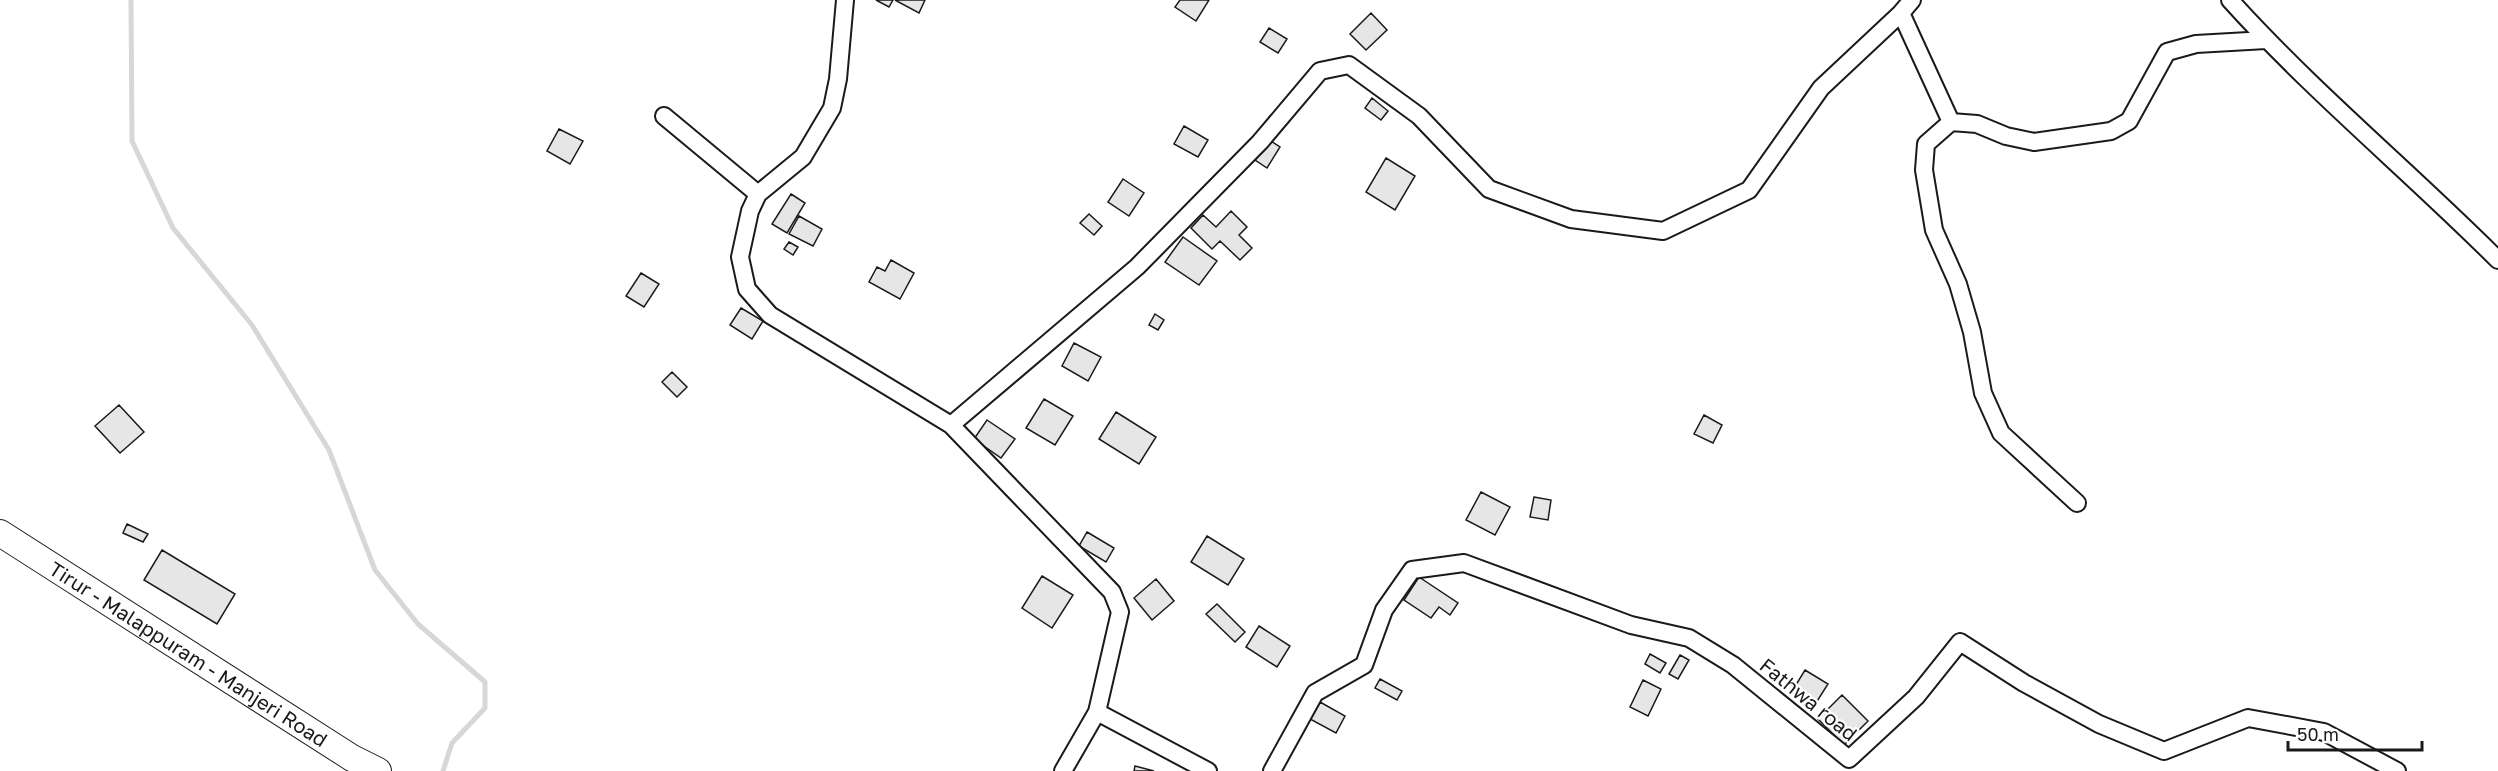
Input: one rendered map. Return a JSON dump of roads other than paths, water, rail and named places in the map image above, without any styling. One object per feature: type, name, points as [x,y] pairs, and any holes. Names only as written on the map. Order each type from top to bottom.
[{"type":"main road","name":"Tirur - Malappuram - Manjeri Road","points":[[0,533],[352,758],[378,771]]},
{"type":"street","points":[[844,0],[838,79],[832,108],[803,157],[758,194],[750,211],[740,257],[747,288],[770,315],[951,425],[1112,592],[1120,612],[1096,712],[1063,771]]},
{"type":"street","points":[[951,425],[1137,267],[1260,142],[1320,72],[1349,65],[1419,116],[1490,189],[1571,219],[1663,231],[1749,190],[1821,88],[1912,0]]},
{"type":"street","points":[[2230,0],[2266,40],[2444,206],[2498,260]]},
{"type":"street","points":[[1901,13],[1951,122]]},
{"type":"street","points":[[2077,503],[2001,433],[1983,393],[1972,332],[1958,284],[1934,230],[1924,170],[1926,144],[1951,122],[1977,124],[2006,136],[2034,142],[2076,138],[2111,131],[2129,121],[2167,52],[2196,44],[2266,40]]},
{"type":"street","points":[[664,116],[758,194]]},
{"type":"street","name":"Fathwa road","points":[[1272,771],[1315,693],[1364,665],[1384,610],[1412,570],[1464,563],[1631,625],[1689,638],[1733,665],[1849,759],[1916,697],[1960,642],[2024,683],[2090,719],[2164,751],[2248,718],[2324,732],[2397,771]]},
{"type":"street","points":[[1096,712],[1208,771]]},
{"type":"waterway","points":[[131,0],[132,141],[173,228],[252,325],[329,450],[375,570],[418,624],[485,682],[485,708],[452,743],[443,771]]}]
